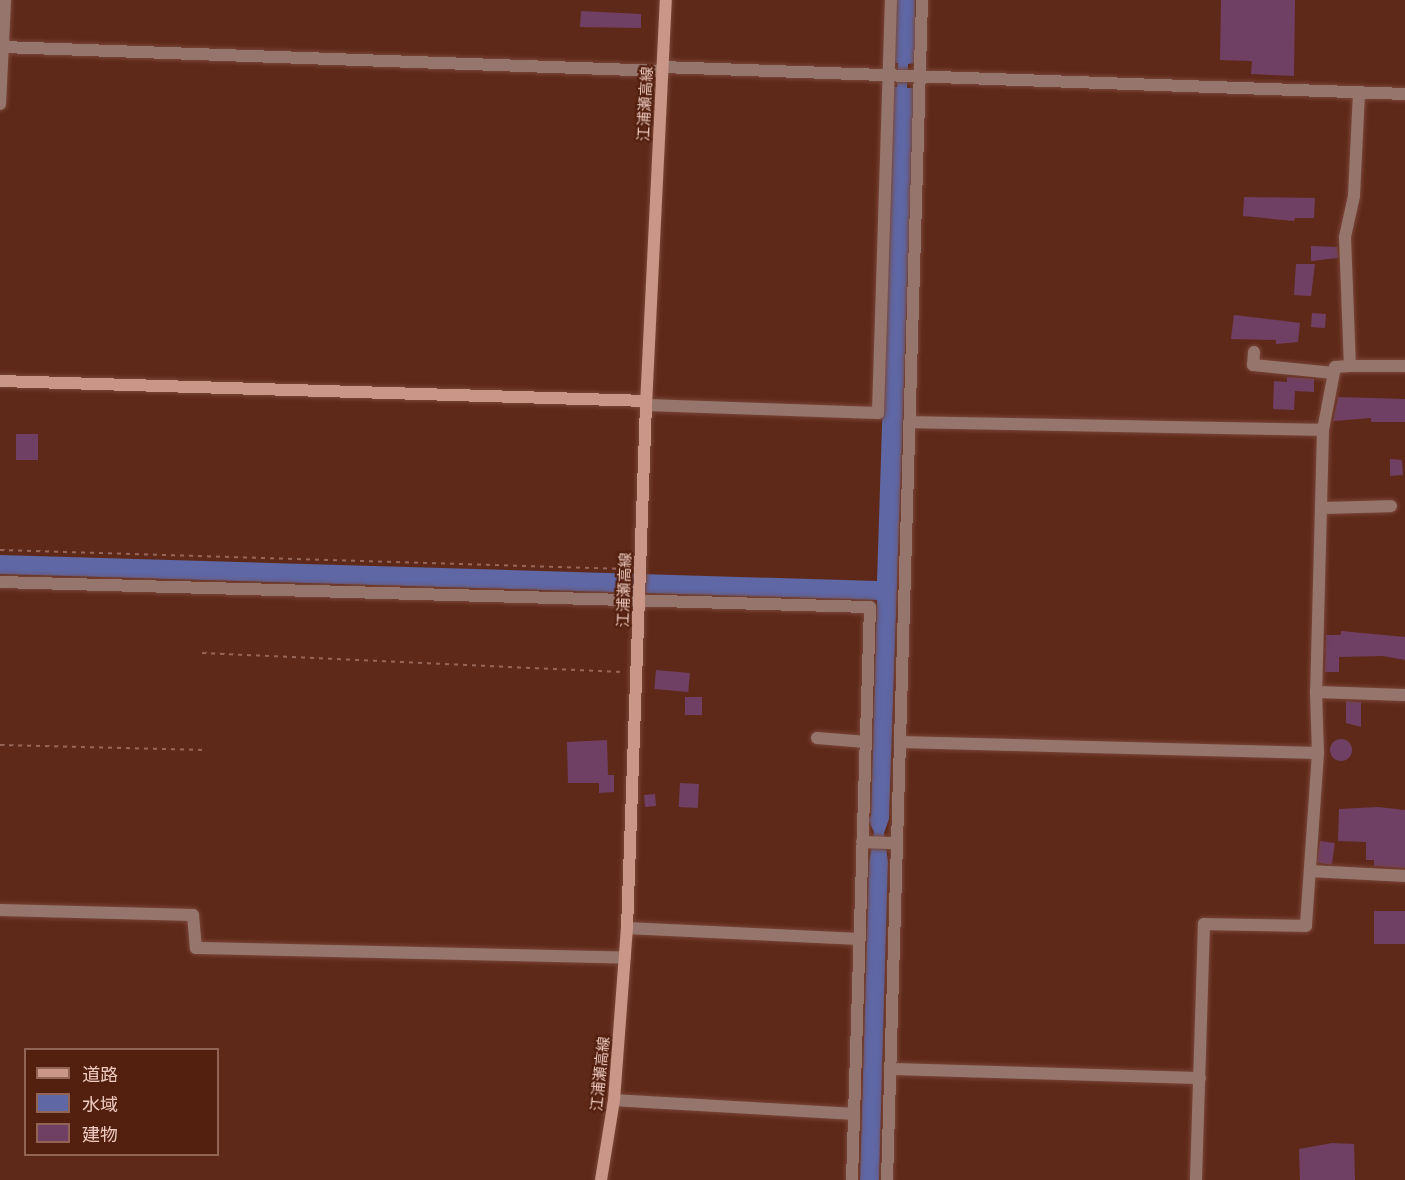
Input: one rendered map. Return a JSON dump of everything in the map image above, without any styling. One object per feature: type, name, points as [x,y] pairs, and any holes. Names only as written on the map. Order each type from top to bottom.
[{"type":"main road","name":"江浦瀬高線","points":[[601,1180],[614,1100],[627,928],[639,597],[635,570],[646,403],[666,0]]},
{"type":"main road","points":[[0,381],[646,403]]},
{"type":"street","points":[[0,104],[5,0]]},
{"type":"street","points":[[646,403],[878,413],[891,74],[891,0]]},
{"type":"street","points":[[887,1180],[891,1069],[891,842],[900,742],[916,75],[922,0]]},
{"type":"street","points":[[3,47],[662,69],[891,74],[1405,94]]},
{"type":"street","points":[[1350,366],[1345,237],[1354,196],[1359,93]]},
{"type":"street","points":[[1254,352],[1253,365],[1334,373]]},
{"type":"street","points":[[1196,1180],[1204,924],[1306,927],[1318,753],[1316,692],[1323,430],[1335,367],[1405,366]]},
{"type":"street","points":[[909,422],[1323,430]]},
{"type":"street","points":[[1320,508],[1391,506]]},
{"type":"street","points":[[0,582],[639,597],[870,607],[866,742],[867,842],[860,939],[852,1180]]},
{"type":"street","points":[[1316,692],[1405,694]]},
{"type":"street","points":[[817,738],[866,742]]},
{"type":"street","points":[[900,742],[1318,753]]},
{"type":"street","points":[[867,842],[891,842]]},
{"type":"street","points":[[1310,871],[1405,876]]},
{"type":"street","points":[[0,910],[193,915],[196,948],[625,958]]},
{"type":"street","points":[[627,928],[860,939]]},
{"type":"street","points":[[891,1069],[1200,1078]]},
{"type":"street","points":[[614,1100],[854,1114]]},
{"type":"path","points":[[0,550],[635,570]]},
{"type":"path","points":[[202,653],[626,673]]},
{"type":"path","points":[[0,745],[205,750]]},
{"type":"water","points":[[897,0],[915,0],[915,63],[908,64],[907,88],[914,88],[889,819],[884,833],[888,862],[879,1180],[860,1180],[869,863],[874,832],[868,819],[871,816],[877,600],[0,574],[0,555],[877,581],[893,87],[897,87],[898,63],[894,63]]},
{"type":"building","points":[[1221,0],[1295,0],[1294,76],[1251,74],[1252,61],[1220,60]]},
{"type":"building","points":[[581,11],[641,14],[641,28],[580,27]]},
{"type":"building","points":[[1244,197],[1315,198],[1314,218],[1295,218],[1294,221],[1243,216]]},
{"type":"building","points":[[1311,246],[1337,247],[1338,258],[1311,261]]},
{"type":"building","points":[[1296,264],[1315,264],[1311,296],[1294,295]]},
{"type":"building","points":[[1312,313],[1326,314],[1325,328],[1311,327]]},
{"type":"building","points":[[1234,315],[1300,323],[1298,342],[1276,344],[1276,340],[1231,339]]},
{"type":"building","points":[[1287,377],[1314,379],[1314,392],[1295,391],[1294,410],[1273,409],[1274,381],[1287,382]]},
{"type":"building","points":[[1338,397],[1405,399],[1405,422],[1371,422],[1371,418],[1333,421]]},
{"type":"building","points":[[16,434],[38,434],[38,460],[16,460]]},
{"type":"building","points":[[1390,459],[1402,460],[1403,475],[1390,476]]},
{"type":"building","points":[[1341,631],[1405,637],[1405,660],[1383,656],[1339,657],[1339,672],[1325,672],[1326,635],[1341,635]]},
{"type":"building","points":[[656,670],[690,673],[688,692],[654,689]]},
{"type":"building","points":[[685,697],[702,697],[702,715],[685,715]]},
{"type":"building","points":[[1346,701],[1361,702],[1361,727],[1346,723]]},
{"type":"building","points":[[1341,739],[1349,742],[1352,750],[1349,758],[1341,761],[1333,758],[1330,750],[1333,742]]},
{"type":"building","points":[[607,740],[608,775],[614,775],[614,792],[599,793],[599,783],[568,783],[567,742]]},
{"type":"building","points":[[680,783],[699,784],[698,808],[679,807]]},
{"type":"building","points":[[655,794],[656,806],[645,807],[644,795]]},
{"type":"building","points":[[1378,807],[1405,810],[1405,868],[1374,866],[1374,860],[1366,860],[1366,842],[1338,841],[1339,809]]},
{"type":"building","points":[[1320,841],[1335,843],[1332,865],[1317,863]]},
{"type":"building","points":[[1374,911],[1405,911],[1405,944],[1374,944]]},
{"type":"building","points":[[1332,1143],[1354,1144],[1355,1180],[1300,1180],[1299,1149]]}]
